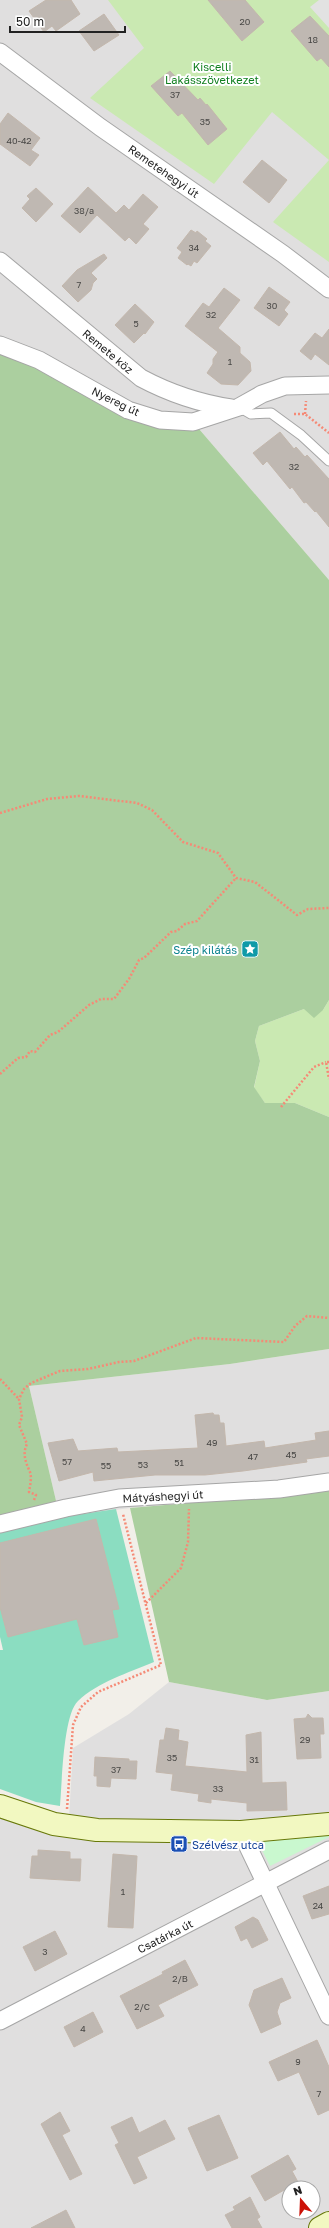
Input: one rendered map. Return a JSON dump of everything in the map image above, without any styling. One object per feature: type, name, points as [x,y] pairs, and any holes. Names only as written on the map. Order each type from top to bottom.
[{"type":"street","name":"Remetehegyi út","points":[[0,52],[100,127],[283,254],[329,289]]},
{"type":"street","name":"Remete köz","points":[[0,260],[141,378],[167,393],[199,403],[236,408]]},
{"type":"street","name":"Nyereg út","points":[[0,345],[39,360],[128,410],[160,420],[193,422],[236,408],[262,394],[285,386],[329,385]]},
{"type":"street","name":"Mátyáshegyi út","points":[[0,1524],[119,1498],[188,1495],[279,1488],[329,1482]]},
{"type":"street","points":[[0,1806],[19,1814],[65,1826],[97,1830],[241,1832],[329,1824]]},
{"type":"street","points":[[241,1832],[267,1883],[329,2016]]},
{"type":"street","name":"Csatárka út","points":[[0,2021],[329,1850]]},
{"type":"street","points":[[320,2228],[329,2223]]},
{"type":"lane","points":[[236,408],[251,414],[271,413],[301,435],[329,461]]},
{"type":"path","points":[[274,415],[305,414],[329,433]]},
{"type":"path","points":[[0,813],[47,799],[79,796],[137,804],[152,810],[183,842],[218,853],[236,878],[255,882],[297,915],[308,909],[329,908]]},
{"type":"path","points":[[0,1074],[18,1058],[26,1057],[30,1051],[35,1052],[50,1035],[58,1032],[88,1005],[101,999],[114,999],[129,979],[139,960],[144,958],[171,932],[197,920],[236,878]]},
{"type":"path","points":[[281,1107],[314,1067],[328,1062],[329,1080]]},
{"type":"path","points":[[19,1399],[24,1389],[31,1383],[60,1371],[88,1369],[119,1362],[134,1361],[196,1338],[284,1342],[298,1323],[307,1316],[329,1318]]},
{"type":"path","points":[[0,1379],[19,1399],[22,1417],[18,1425],[27,1444],[24,1452],[26,1467],[30,1474],[29,1492],[36,1495],[27,1517]]},
{"type":"path","points":[[146,1603],[181,1568],[188,1542],[190,1517],[188,1495]]},
{"type":"path","points":[[65,1826],[73,1725],[81,1707],[98,1692],[161,1665],[119,1498]]},
{"type":"shaded area","points":[[0,0],[329,0],[329,580],[193,422],[160,420],[0,345]]},
{"type":"shaded area","points":[[319,0],[329,0],[329,28],[310,7]]},
{"type":"shaded area","points":[[329,1349],[329,1491],[130,1508],[69,1516],[57,1505],[29,1386],[230,1364]]},
{"type":"shaded area","points":[[169,1682],[267,1700],[329,1691],[329,2228],[0,2228],[0,1818],[47,1833],[68,1836],[73,1748],[129,1714]]},
{"type":"green space","name":"Kiscelli Lakásszövetkezet","points":[[108,0],[329,0],[329,160],[272,112],[214,184],[90,98],[144,48]]},
{"type":"green space","points":[[329,160],[329,262],[273,222]]},
{"type":"green space","points":[[0,345],[128,410],[193,422],[329,580],[329,1000],[323,1010],[314,1018],[304,1009],[259,1026],[255,1041],[260,1061],[254,1087],[265,1103],[295,1103],[329,1117],[329,1349],[230,1364],[29,1386],[57,1505],[0,1519]]},
{"type":"green space","points":[[329,1000],[329,1117],[295,1103],[265,1103],[254,1088],[260,1061],[255,1041],[259,1026],[304,1009],[323,1010]]},
{"type":"green space","points":[[329,1491],[329,1691],[267,1700],[169,1682],[130,1508]]},
{"type":"green space","points":[[116,1509],[154,1662],[104,1683],[86,1694],[78,1701],[69,1720],[66,1735],[60,1806],[36,1802],[0,1789],[0,1650],[3,1650],[0,1637],[0,1533],[69,1516]]},
{"type":"green space","points":[[329,1834],[329,1837],[270,1866],[259,1844],[262,1840]]},
{"type":"building","points":[[46,0],[71,0],[80,14],[56,31],[52,26],[44,32],[29,11]]},
{"type":"building","points":[[208,0],[245,0],[264,22],[242,41]]},
{"type":"building","points":[[104,14],[119,35],[94,51],[79,31]]},
{"type":"building","points":[[310,16],[329,36],[329,67],[321,58],[317,61],[291,31]]},
{"type":"building","points":[[170,71],[198,100],[200,98],[206,105],[207,104],[227,129],[208,145],[182,113],[178,116],[151,86]]},
{"type":"building","points":[[8,113],[40,138],[31,150],[39,155],[30,166],[0,144],[0,124]]},
{"type":"building","points":[[262,160],[287,180],[269,203],[243,182]]},
{"type":"building","points":[[88,187],[116,213],[124,205],[129,210],[143,194],[158,207],[143,224],[149,229],[136,244],[129,237],[125,241],[97,215],[80,233],[61,216]]},
{"type":"building","points":[[36,188],[53,204],[36,222],[22,208],[30,199],[27,196]]},
{"type":"building","points":[[191,230],[196,233],[197,231],[207,239],[205,241],[211,246],[197,263],[194,261],[191,266],[188,264],[187,265],[178,258],[182,252],[177,248]]},
{"type":"building","points":[[104,254],[107,258],[91,273],[97,279],[93,283],[91,290],[78,302],[62,286],[77,270]]},
{"type":"building","points":[[269,287],[290,302],[284,310],[288,314],[279,326],[254,308]]},
{"type":"building","points":[[224,288],[240,300],[218,328],[240,347],[240,353],[250,362],[251,371],[238,385],[221,384],[207,373],[218,352],[185,326],[203,303],[209,307]]},
{"type":"building","points":[[135,304],[154,322],[145,334],[144,333],[134,343],[115,325]]},
{"type":"building","points":[[329,329],[329,365],[315,354],[311,360],[300,351],[315,333],[322,338]]},
{"type":"building","points":[[280,432],[294,449],[296,447],[305,457],[307,455],[329,479],[329,527],[316,511],[315,512],[306,502],[304,503],[292,487],[290,489],[267,461],[263,465],[253,453]]},
{"type":"building","points":[[213,1413],[214,1415],[219,1415],[220,1423],[224,1423],[226,1446],[264,1441],[265,1448],[316,1440],[315,1433],[329,1431],[329,1456],[306,1459],[307,1462],[205,1475],[155,1475],[94,1481],[93,1472],[59,1481],[48,1443],[73,1439],[78,1451],[117,1448],[118,1452],[198,1448],[195,1415]]},
{"type":"building","points":[[96,1519],[119,1609],[112,1610],[118,1637],[84,1645],[77,1619],[8,1637],[0,1607],[0,1543]]},
{"type":"building","points":[[308,1714],[312,1718],[323,1718],[324,1734],[320,1734],[321,1758],[297,1759],[294,1719],[306,1718]]},
{"type":"building","points":[[166,1728],[179,1730],[178,1740],[188,1742],[185,1766],[247,1772],[246,1735],[261,1732],[262,1783],[286,1782],[287,1810],[247,1811],[247,1803],[211,1799],[211,1803],[198,1801],[199,1794],[171,1790],[173,1774],[156,1772],[160,1740],[164,1740]]},
{"type":"building","points":[[95,1757],[129,1759],[129,1761],[137,1761],[136,1779],[111,1778],[110,1787],[97,1786],[97,1776],[94,1776]]},
{"type":"building","points":[[38,1850],[70,1852],[70,1859],[81,1859],[80,1881],[30,1878],[32,1856],[38,1856]]},
{"type":"building","points":[[113,1854],[137,1856],[133,1928],[108,1927]]},
{"type":"building","points":[[329,1886],[329,1914],[312,1919],[303,1896]]},
{"type":"building","points":[[253,1917],[258,1920],[268,1940],[252,1948],[247,1938],[241,1941],[235,1927]]},
{"type":"building","points":[[55,1931],[67,1954],[35,1971],[23,1947]]},
{"type":"building","points":[[185,1960],[198,1985],[158,2005],[164,2016],[137,2029],[120,1996],[163,1974],[162,1972]]},
{"type":"building","points":[[282,1978],[291,1998],[280,2003],[277,2012],[281,2024],[261,2033],[249,2005],[254,1990]]},
{"type":"building","points":[[93,2012],[103,2032],[74,2047],[64,2027]]},
{"type":"building","points":[[317,2040],[329,2067],[329,2110],[318,2115],[299,2072],[278,2081],[269,2062]]},
{"type":"building","points":[[60,2112],[70,2131],[62,2135],[82,2174],[70,2180],[41,2124]]},
{"type":"building","points":[[219,2115],[238,2158],[207,2171],[188,2128]]},
{"type":"building","points":[[132,2117],[139,2133],[165,2120],[175,2139],[137,2157],[147,2178],[134,2184],[115,2145],[119,2143],[111,2127]]},
{"type":"building","points":[[288,2155],[296,2169],[292,2171],[297,2180],[281,2180],[281,2192],[265,2201],[251,2176]]},
{"type":"building","points":[[250,2197],[260,2217],[257,2219],[262,2228],[232,2228],[225,2215],[235,2210],[233,2207]]},
{"type":"building","points":[[66,2210],[75,2228],[31,2228]]},
{"type":"place","name":"Szép kilátás","points":[[250,949]]},
{"type":"place","name":"Szélvész utca","points":[[179,1844]]}]
